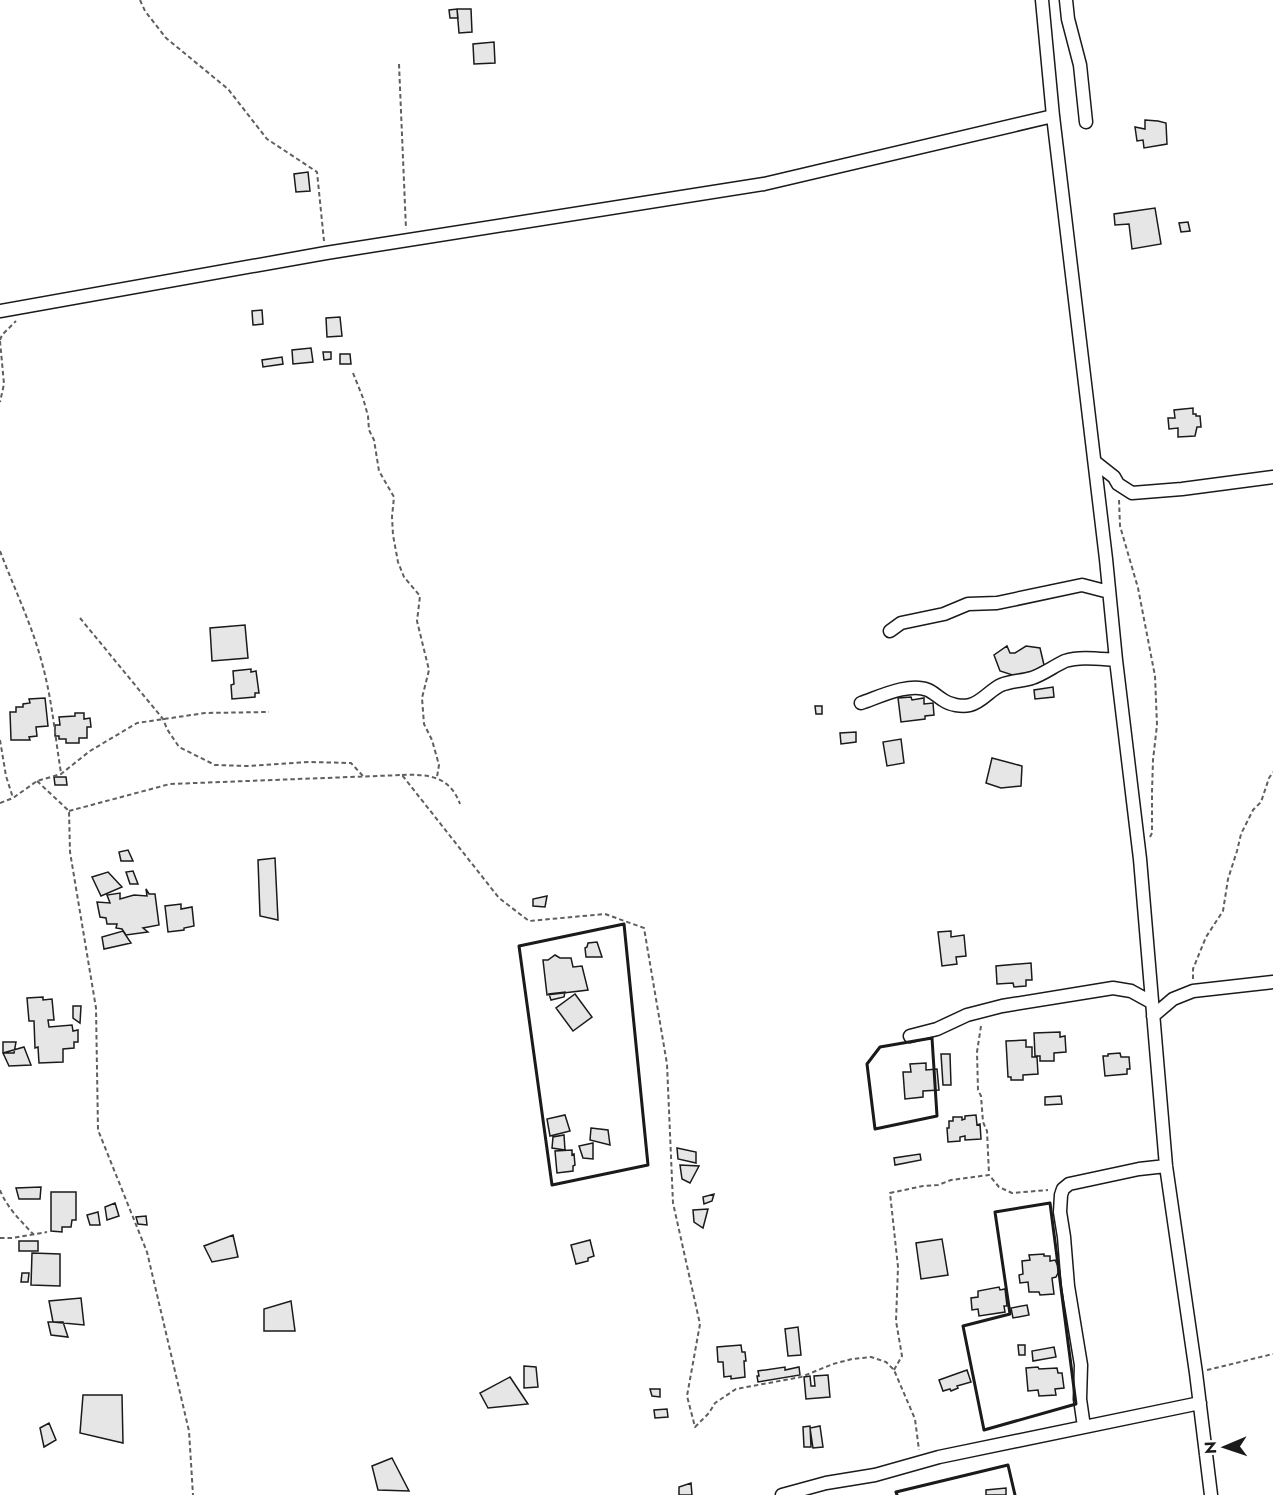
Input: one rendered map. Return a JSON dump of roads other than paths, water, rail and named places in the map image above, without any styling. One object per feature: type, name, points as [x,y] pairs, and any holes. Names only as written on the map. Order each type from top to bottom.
[{"type":"street","points":[[1042,0],[1053,116],[1140,859],[1166,1166],[1196,1372],[1211,1495]]},
{"type":"street","points":[[1066,0],[1068,19],[1080,65],[1086,123]]},
{"type":"street","points":[[0,311],[326,253],[764,184],[1053,116]]},
{"type":"street","points":[[1095,462],[1114,477],[1118,484],[1132,493],[1273,477]]},
{"type":"street","points":[[890,631],[901,623],[944,614],[968,604],[998,603],[1082,585],[1109,592]]},
{"type":"street","points":[[861,703],[912,687],[928,689],[945,702],[971,705],[1008,682],[1035,677],[1062,662],[1072,659],[1116,660]]},
{"type":"street","points":[[1153,1016],[1173,999],[1193,990],[1273,982]]},
{"type":"street","points":[[910,1036],[937,1029],[967,1015],[1025,1002],[1113,988],[1131,991],[1151,1002]]},
{"type":"street","points":[[1084,1427],[1080,1399],[1081,1365],[1068,1286],[1060,1212],[1061,1195],[1063,1189],[1069,1184],[1139,1169],[1166,1166]]},
{"type":"street","points":[[782,1495],[875,1475],[921,1461],[1200,1403]]}]
